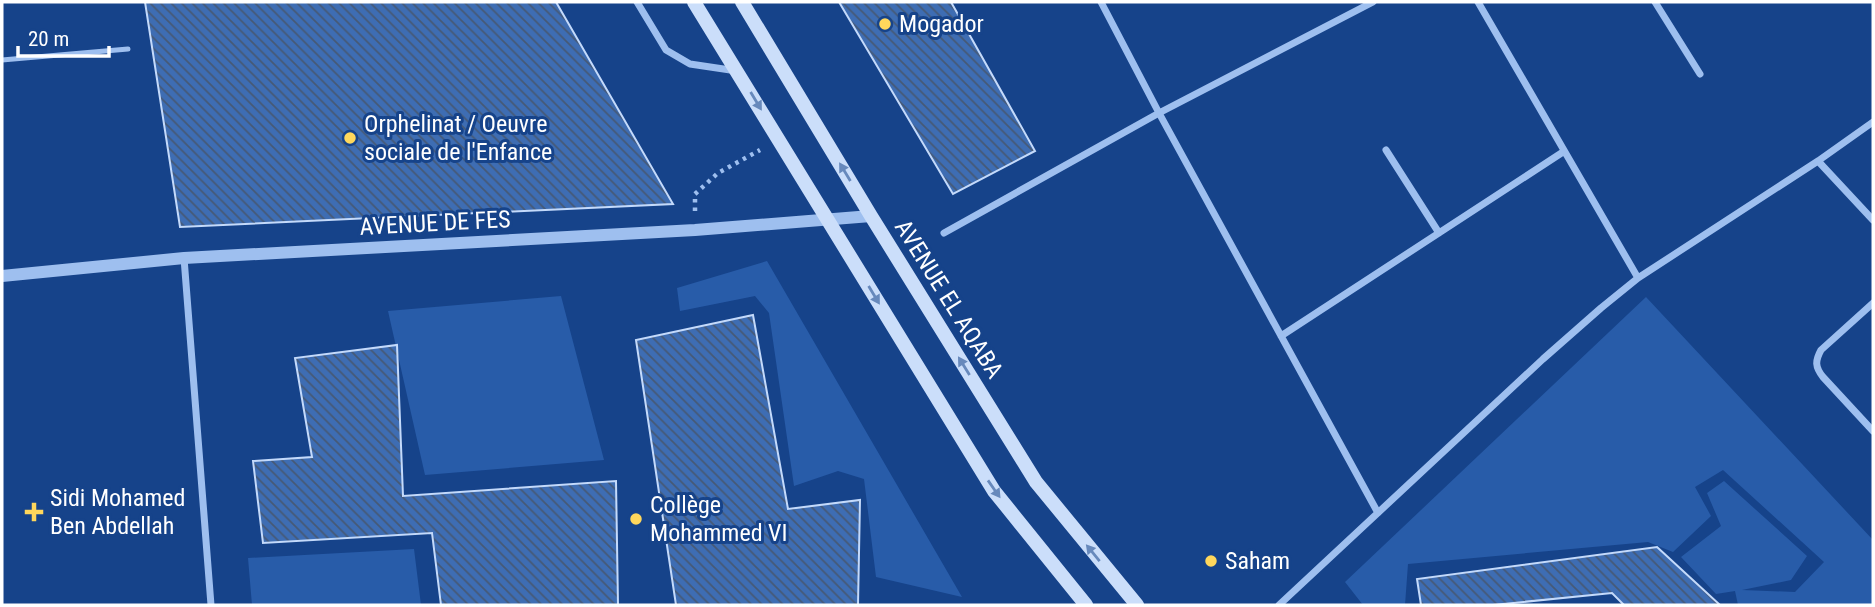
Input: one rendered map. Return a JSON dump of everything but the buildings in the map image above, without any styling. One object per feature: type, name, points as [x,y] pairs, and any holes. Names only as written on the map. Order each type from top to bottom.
[{"type":"main road","points":[[694,2],[994,491],[1086,605]]},
{"type":"main road","name":"AVENUE EL AQABA","points":[[742,2],[1035,482],[1137,605]]},
{"type":"street","points":[[637,2],[666,50],[690,64],[738,72]]},
{"type":"street","points":[[1101,2],[1378,513]]},
{"type":"street","points":[[944,233],[1159,113],[1373,2]]},
{"type":"street","points":[[1478,2],[1638,278]]},
{"type":"street","points":[[1655,2],[1700,74]]},
{"type":"street","points":[[1279,605],[1543,359],[1638,278],[1873,122]]},
{"type":"street","points":[[1386,150],[1439,233]]},
{"type":"street","points":[[1281,335],[1563,152]]},
{"type":"street","points":[[1818,161],[1873,220]]},
{"type":"street","name":"AVENUE DE FES","points":[[2,276],[184,258],[695,230],[871,216]]},
{"type":"street","points":[[184,258],[211,605]]},
{"type":"street","points":[[1873,303],[1821,350],[1816,359],[1818,371],[1873,431]]},
{"type":"lane","points":[[2,60],[128,49]]},
{"type":"path","points":[[695,230],[695,194],[718,173],[779,140]]},
{"type":"shaded area","points":[[767,261],[962,597],[876,577],[864,479],[838,471],[794,486],[769,313],[755,296],[680,311],[677,288]]},
{"type":"shaded area","points":[[561,296],[604,460],[425,475],[388,311]]},
{"type":"shaded area","points":[[1646,297],[1873,540],[1873,605],[1738,605],[1735,591],[1716,594],[1681,557],[1721,526],[1707,493],[1724,481],[1807,556],[1791,580],[1742,590],[1795,592],[1824,562],[1723,470],[1695,487],[1711,516],[1673,552],[1648,542],[1408,564],[1405,605],[1363,605],[1345,582]]},
{"type":"shaded area","points":[[414,549],[421,605],[252,605],[248,558]]},
{"type":"place","name":"Mogador","points":[[885,24]]},
{"type":"place","name":"Orphelinat / Oeuvre sociale de l'Enfance","points":[[350,138]]},
{"type":"place","name":"Sidi Mohamed Ben Abdellah","points":[[34,512]]},
{"type":"place","name":"Collège Mohammed VI","points":[[636,519]]},
{"type":"place","name":"Saham","points":[[1211,561]]}]
